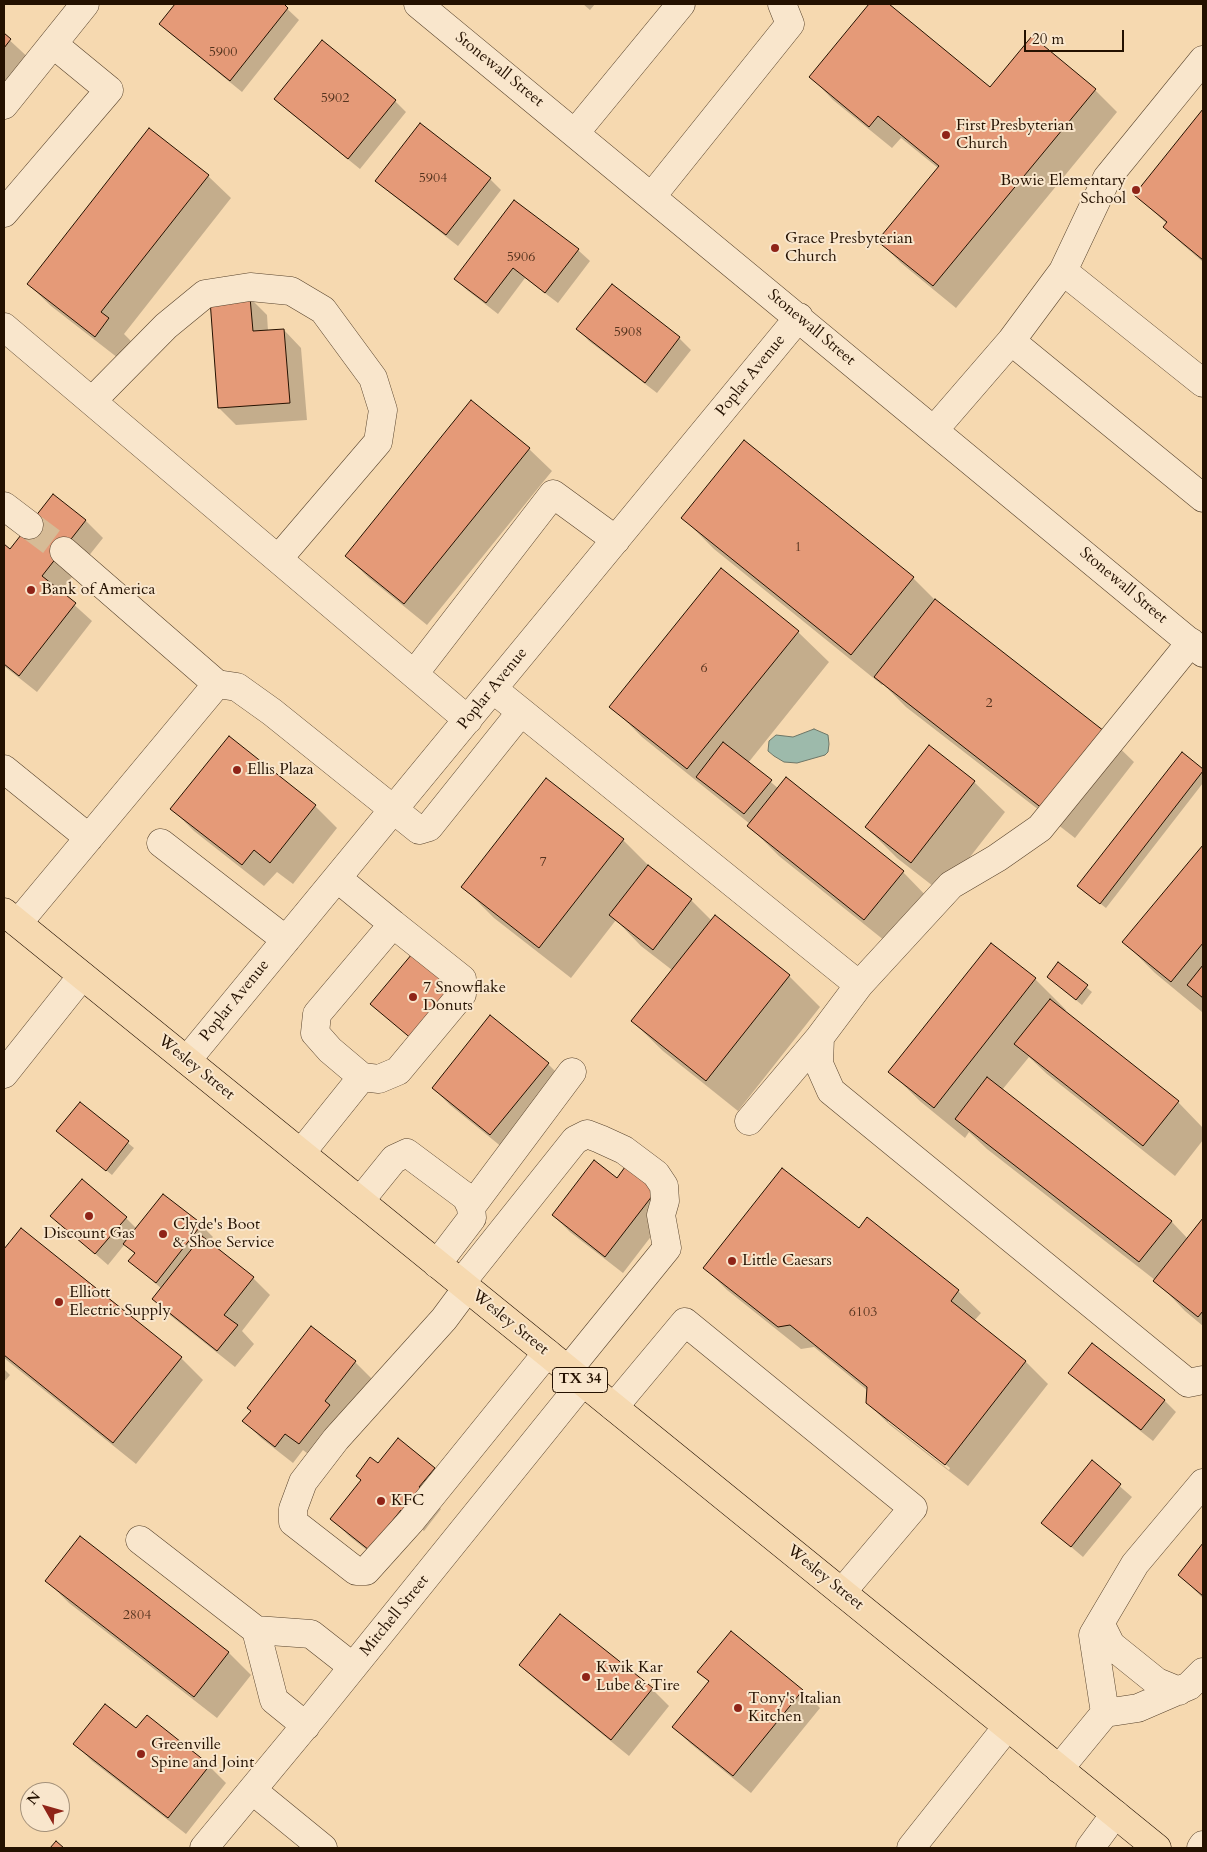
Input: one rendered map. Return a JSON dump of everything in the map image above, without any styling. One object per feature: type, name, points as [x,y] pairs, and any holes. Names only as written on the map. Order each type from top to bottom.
[{"type":"main road","name":"Wesley Street","points":[[11,917],[1157,1848]]},
{"type":"street","points":[[4,105],[85,4]]},
{"type":"street","name":"Stonewall Street","points":[[418,4],[1197,648]]},
{"type":"street","points":[[575,133],[681,4]]},
{"type":"street","points":[[652,196],[790,24],[782,4]]},
{"type":"street","points":[[4,213],[109,90],[52,44]]},
{"type":"street","points":[[934,430],[1011,341],[1063,271],[1107,178],[1203,60]]},
{"type":"street","points":[[1063,271],[1203,383]]},
{"type":"street","points":[[92,401],[166,326],[205,294],[250,287],[291,291],[323,310],[373,378],[383,410],[378,442],[278,559]]},
{"type":"street","name":"Poplar Avenue","points":[[187,1060],[799,318]]},
{"type":"street","points":[[4,327],[468,720]]},
{"type":"street","points":[[1011,341],[1203,498]]},
{"type":"street","points":[[414,674],[553,494],[616,540]]},
{"type":"street","points":[[4,506],[29,525]]},
{"type":"street","points":[[64,551],[217,684],[237,687],[272,712],[419,830],[429,827],[521,712]]},
{"type":"street","points":[[749,1121],[820,1037],[859,985],[951,885],[997,858],[1040,828],[1197,648]]},
{"type":"street","points":[[11,917],[89,838],[217,684]]},
{"type":"street","points":[[493,689],[859,985]]},
{"type":"street","points":[[4,769],[89,838]]},
{"type":"street","points":[[161,842],[286,940]]},
{"type":"street","points":[[337,878],[462,979],[462,994],[398,1071],[379,1079],[362,1077],[330,1050],[315,1033],[317,1014],[393,924]]},
{"type":"street","points":[[6,1068],[82,976]]},
{"type":"street","points":[[820,1037],[819,1064],[831,1092],[1188,1383],[1203,1380]]},
{"type":"street","points":[[471,1207],[572,1072]]},
{"type":"street","points":[[301,1153],[362,1077]]},
{"type":"street","name":"Mitchell Street","points":[[204,1848],[353,1667],[575,1376],[667,1248],[661,1216],[666,1201],[664,1186],[656,1174],[624,1150],[587,1134],[575,1140],[464,1285],[444,1319],[336,1439],[303,1482],[293,1509],[293,1522],[356,1571],[366,1571],[411,1521],[547,1353]]},
{"type":"street","points":[[360,1201],[394,1159],[407,1153],[466,1197],[471,1207],[472,1218],[437,1264]]},
{"type":"street","points":[[614,1407],[685,1322],[913,1508],[842,1592]]},
{"type":"street","points":[[1105,1713],[1093,1635],[1135,1564],[1203,1484]]},
{"type":"street","points":[[140,1540],[256,1630],[311,1634],[353,1667]]},
{"type":"street","points":[[1100,1623],[1112,1645],[1157,1682],[1179,1691]]},
{"type":"street","points":[[256,1630],[274,1700],[306,1726]]},
{"type":"street","points":[[1060,1770],[1105,1713],[1138,1708],[1179,1691],[1189,1686],[1203,1672]]},
{"type":"street","points":[[911,1848],[1007,1727]]},
{"type":"street","points":[[252,1790],[324,1848]]},
{"type":"street","points":[[1090,1848],[1115,1814]]},
{"type":"shaded area","points":[[814,729],[828,735],[828,752],[825,755],[797,763],[784,762],[768,751],[769,741],[776,735],[793,737]]},
{"type":"building","points":[[175,4],[284,4],[288,8],[230,81],[159,24]]},
{"type":"building","points":[[869,4],[889,4],[990,87],[1032,36],[1096,89],[933,286],[877,241],[939,166],[878,116],[869,127],[809,77]]},
{"type":"building","points":[[4,33],[11,39],[4,48]]},
{"type":"building","points":[[322,40],[396,100],[348,159],[274,99]]},
{"type":"building","points":[[1203,109],[1203,260],[1163,227],[1167,222],[1134,195]]},
{"type":"building","points":[[420,123],[491,178],[446,235],[375,181]]},
{"type":"building","points":[[149,128],[209,175],[101,312],[109,318],[95,337],[27,284]]},
{"type":"building","points":[[514,200],[579,249],[545,293],[513,268],[486,303],[454,279]]},
{"type":"building","points":[[612,284],[680,337],[645,383],[576,329]]},
{"type":"building","points":[[250,297],[253,331],[284,329],[290,403],[218,408],[210,300]]},
{"type":"building","points":[[471,400],[530,448],[404,604],[345,556]]},
{"type":"building","points":[[744,440],[914,577],[851,655],[681,518]]},
{"type":"building","name":"Bank of America","points":[[53,494],[86,520],[42,576],[76,603],[19,676],[4,664],[4,544],[10,549]]},
{"type":"building","points":[[721,568],[799,631],[687,769],[609,707]]},
{"type":"building","points":[[935,599],[1104,731],[1043,809],[874,677]]},
{"type":"building","name":"Ellis Plaza","points":[[229,736],[316,805],[270,863],[254,850],[242,865],[170,809]]},
{"type":"building","points":[[723,742],[772,780],[744,814],[696,777]]},
{"type":"building","points":[[929,745],[975,781],[911,863],[865,827]]},
{"type":"building","points":[[1182,752],[1203,771],[1100,904],[1077,886]]},
{"type":"building","points":[[786,777],[904,871],[864,920],[747,826]]},
{"type":"building","points":[[546,778],[624,839],[539,948],[461,887]]},
{"type":"building","points":[[1203,845],[1203,943],[1171,982],[1122,942]]},
{"type":"building","points":[[648,865],[692,899],[653,950],[609,915]]},
{"type":"building","points":[[715,915],[790,975],[706,1081],[631,1021]]},
{"type":"building","points":[[991,943],[1036,978],[934,1108],[888,1072]]},
{"type":"building","name":"7 Snowflake Donuts","points":[[412,954],[455,989],[413,1040],[370,1004]]},
{"type":"building","points":[[1058,962],[1088,985],[1076,1000],[1047,977]]},
{"type":"building","points":[[1203,965],[1203,998],[1187,985]]},
{"type":"building","points":[[1050,999],[1179,1101],[1143,1146],[1014,1044]]},
{"type":"building","points":[[490,1015],[549,1063],[490,1135],[432,1088]]},
{"type":"building","points":[[987,1077],[1172,1221],[1139,1262],[955,1119]]},
{"type":"building","points":[[80,1102],[129,1141],[106,1171],[56,1131]]},
{"type":"building","points":[[594,1160],[617,1178],[625,1167],[656,1191],[605,1257],[552,1215]]},
{"type":"building","points":[[782,1168],[859,1228],[867,1217],[959,1290],[951,1301],[1026,1361],[945,1465],[866,1403],[867,1387],[790,1325],[778,1327],[703,1268]]},
{"type":"building","name":"Discount Gas","points":[[82,1179],[127,1217],[95,1254],[50,1216]]},
{"type":"building","name":"Clyde's Boot & Shoe Service","points":[[163,1194],[202,1224],[156,1283],[128,1261],[135,1253],[123,1244]]},
{"type":"building","points":[[1203,1218],[1203,1311],[1198,1317],[1153,1281]]},
{"type":"building","name":"Elliott Electric Supply","points":[[21,1228],[182,1357],[113,1443],[4,1355],[4,1249]]},
{"type":"building","points":[[202,1236],[254,1277],[224,1315],[238,1325],[217,1351],[152,1299]]},
{"type":"building","points":[[311,1326],[356,1361],[325,1401],[330,1405],[299,1444],[285,1434],[275,1447],[242,1421],[251,1411],[247,1408]]},
{"type":"building","points":[[1092,1343],[1165,1400],[1141,1430],[1068,1373]]},
{"type":"building","name":"KFC","points":[[398,1438],[435,1468],[419,1487],[425,1491],[406,1515],[401,1510],[369,1550],[330,1519],[361,1480],[356,1476],[370,1457],[378,1463]]},
{"type":"building","points":[[1092,1460],[1121,1484],[1071,1547],[1041,1523]]},
{"type":"building","points":[[80,1536],[229,1652],[194,1697],[45,1581]]},
{"type":"building","points":[[1203,1543],[1203,1596],[1178,1575]]},
{"type":"building","name":"Kwik Kar Lube & Tire","points":[[560,1614],[653,1688],[611,1740],[519,1665]]},
{"type":"building","name":"Tony's Italian Kitchen","points":[[731,1631],[803,1690],[733,1776],[672,1727],[709,1681],[697,1672]]},
{"type":"building","name":"Greenville Spine and Joint","points":[[105,1704],[136,1728],[147,1715],[210,1765],[168,1818],[73,1744]]},
{"type":"building","points":[[56,1841],[64,1848],[50,1848]]},
{"type":"tunnel","points":[[29,525],[64,551]]},
{"type":"place","name":"First Presbyterian Church","points":[[946,135]]},
{"type":"place","name":"Bowie Elementary School","points":[[1136,190]]},
{"type":"place","name":"Grace Presbyterian Church","points":[[775,248]]},
{"type":"place","name":"Bank of America","points":[[31,590]]},
{"type":"place","name":"Ellis Plaza","points":[[237,770]]},
{"type":"place","name":"7 Snowflake Donuts","points":[[413,997]]},
{"type":"place","name":"Discount Gas","points":[[89,1216]]},
{"type":"place","name":"Clyde's Boot & Shoe Service","points":[[163,1234]]},
{"type":"place","name":"Little Caesars","points":[[732,1261]]},
{"type":"place","name":"Elliott Electric Supply","points":[[59,1302]]},
{"type":"place","name":"KFC","points":[[381,1501]]},
{"type":"place","name":"Kwik Kar Lube & Tire","points":[[586,1677]]},
{"type":"place","name":"Tony's Italian Kitchen","points":[[738,1708]]},
{"type":"place","name":"Greenville Spine and Joint","points":[[141,1754]]}]
